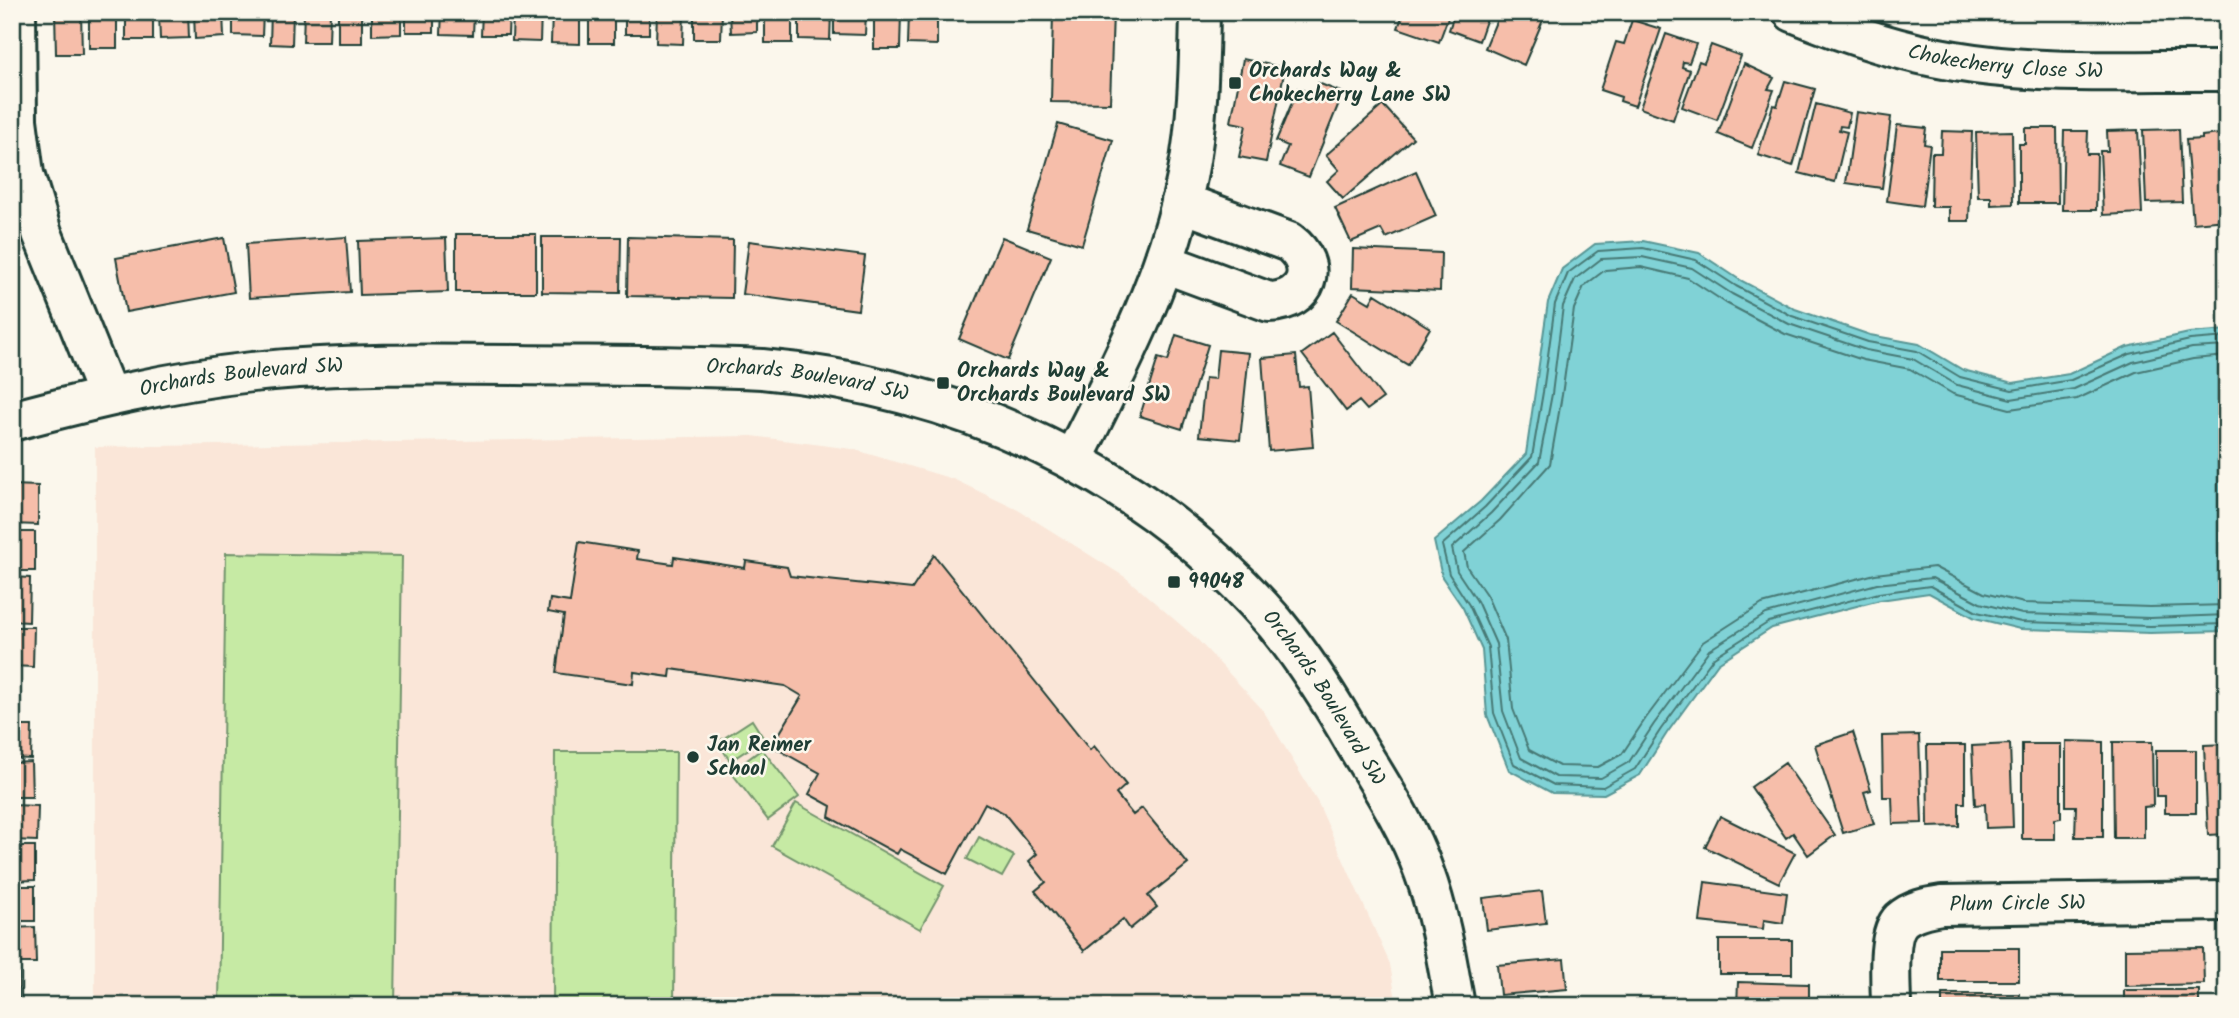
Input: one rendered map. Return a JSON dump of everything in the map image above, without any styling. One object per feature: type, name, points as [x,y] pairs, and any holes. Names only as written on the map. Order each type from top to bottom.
[{"type":"street","points":[[16,12],[18,144],[24,174],[42,233],[108,396]]},
{"type":"street","points":[[1073,459],[1144,314],[1164,263],[1181,202],[1194,136],[1200,12]]},
{"type":"street","name":"Chokecherry Close SW","points":[[1793,12],[1849,35],[1876,27],[1956,61],[1992,66],[2227,71]]},
{"type":"street","points":[[1164,263],[1269,302],[1282,302],[1294,297],[1302,290],[1306,279],[1303,257],[1289,242],[1181,202]]},
{"type":"street","name":"Orchards Boulevard SW","points":[[12,421],[108,396],[199,379],[326,367],[442,365],[762,369],[806,373],[914,395],[972,414],[1073,459],[1104,478],[1200,548],[1275,624],[1331,702],[1399,816],[1424,872],[1442,936],[1455,1006]]},
{"type":"street","name":"Plum Circle SW","points":[[1891,1006],[1891,950],[1895,929],[1900,921],[1926,908],[1942,905],[2227,901]]},
{"type":"shaded area","name":"Jan Reimer School","points":[[752,436],[852,449],[953,479],[1018,510],[1125,577],[1196,638],[1263,710],[1318,803],[1390,964],[1397,1006],[95,1006],[95,447]]},
{"type":"green space","points":[[226,553],[402,556],[395,1006],[219,1006]]},
{"type":"green space","points":[[752,720],[764,739],[730,761],[718,742]]},
{"type":"green space","points":[[762,749],[799,797],[768,820],[731,772]]},
{"type":"green space","points":[[555,752],[676,752],[674,1006],[553,1006]]},
{"type":"green space","points":[[796,803],[944,886],[920,929],[772,846]]},
{"type":"green space","points":[[979,837],[1014,856],[1002,877],[967,859]]},
{"type":"water","points":[[1643,241],[1699,253],[1740,280],[1795,309],[1870,335],[1919,344],[1963,370],[2013,383],[2069,374],[2127,347],[2189,333],[2227,330],[2227,631],[2150,633],[2020,629],[1975,618],[1929,593],[1880,600],[1772,628],[1718,663],[1640,775],[1604,794],[1552,793],[1509,770],[1487,715],[1482,650],[1463,608],[1442,577],[1434,541],[1481,501],[1526,454],[1548,302],[1562,269],[1595,244]]},
{"type":"building","points":[[55,12],[81,12],[82,54],[56,54]]},
{"type":"building","points":[[89,12],[117,12],[117,48],[89,48]]},
{"type":"building","points":[[126,12],[153,12],[153,40],[126,40]]},
{"type":"building","points":[[159,12],[188,12],[189,38],[160,39]]},
{"type":"building","points":[[194,12],[223,12],[224,37],[195,39]]},
{"type":"building","points":[[233,12],[263,12],[262,36],[233,35]]},
{"type":"building","points":[[271,12],[293,12],[292,45],[270,44]]},
{"type":"building","points":[[304,12],[330,12],[329,42],[303,42]]},
{"type":"building","points":[[338,12],[362,12],[362,43],[338,43]]},
{"type":"building","points":[[372,12],[401,12],[401,34],[372,35]]},
{"type":"building","points":[[406,12],[434,12],[434,32],[406,32]]},
{"type":"building","points":[[442,12],[474,12],[473,35],[441,34]]},
{"type":"building","points":[[482,12],[509,12],[508,35],[481,35]]},
{"type":"building","points":[[513,12],[541,12],[540,42],[512,41]]},
{"type":"building","points":[[552,12],[580,12],[580,44],[551,43]]},
{"type":"building","points":[[589,12],[614,12],[614,43],[589,43]]},
{"type":"building","points":[[625,12],[649,12],[649,34],[625,34]]},
{"type":"building","points":[[657,12],[684,12],[683,44],[656,43]]},
{"type":"building","points":[[694,12],[722,12],[721,39],[694,39]]},
{"type":"building","points":[[730,12],[757,12],[757,32],[731,33]]},
{"type":"building","points":[[765,12],[792,12],[792,43],[765,43]]},
{"type":"building","points":[[799,12],[831,12],[830,40],[799,39]]},
{"type":"building","points":[[834,12],[866,12],[865,35],[834,34]]},
{"type":"building","points":[[874,12],[901,12],[900,49],[874,49]]},
{"type":"building","points":[[909,12],[937,12],[937,45],[908,44]]},
{"type":"building","points":[[1053,12],[1113,12],[1110,103],[1051,102]]},
{"type":"building","points":[[1404,12],[1450,12],[1439,42],[1398,28]]},
{"type":"building","points":[[1455,12],[1489,12],[1479,41],[1449,30]]},
{"type":"building","points":[[1500,12],[1546,13],[1524,65],[1485,48]]},
{"type":"building","points":[[2141,12],[2203,12],[2203,18],[2141,16]]},
{"type":"building","points":[[1632,20],[1661,29],[1635,106],[1620,101],[1621,97],[1600,90],[1616,42],[1624,44]]},
{"type":"building","points":[[1666,34],[1696,44],[1689,63],[1683,62],[1682,67],[1690,70],[1673,120],[1640,108]]},
{"type":"building","points":[[1711,45],[1741,56],[1717,120],[1682,107],[1699,61],[1704,63]]},
{"type":"building","points":[[1243,59],[1285,68],[1266,162],[1239,157],[1246,125],[1231,122]]},
{"type":"building","points":[[1744,64],[1774,78],[1768,89],[1774,90],[1752,148],[1718,134]]},
{"type":"building","points":[[1785,81],[1815,89],[1793,166],[1758,155],[1773,105],[1777,106]]},
{"type":"building","points":[[1318,83],[1343,93],[1309,177],[1280,166],[1288,146],[1276,141],[1298,88],[1314,95]]},
{"type":"building","points":[[1816,104],[1850,113],[1847,127],[1840,126],[1839,130],[1847,132],[1835,182],[1799,173]]},
{"type":"building","points":[[1383,105],[1413,138],[1343,199],[1327,181],[1339,170],[1326,155]]},
{"type":"building","points":[[1856,112],[1891,117],[1882,188],[1846,183]]},
{"type":"building","points":[[1058,124],[1113,140],[1082,245],[1027,229]]},
{"type":"building","points":[[1897,125],[1926,128],[1924,144],[1930,145],[1922,206],[1887,201]]},
{"type":"building","points":[[2025,128],[2057,128],[2058,203],[2019,203],[2019,144],[2025,144]]},
{"type":"building","points":[[2179,129],[2182,202],[2146,203],[2143,130]]},
{"type":"building","points":[[2138,130],[2142,213],[2103,215],[2100,151],[2108,151],[2107,131]]},
{"type":"building","points":[[1942,131],[1972,132],[1969,221],[1949,221],[1949,207],[1931,207],[1932,153],[1941,153]]},
{"type":"building","points":[[2012,131],[2013,204],[1991,205],[1991,197],[1978,197],[1976,132]]},
{"type":"building","points":[[2064,131],[2088,131],[2087,154],[2097,154],[2096,210],[2062,210]]},
{"type":"building","points":[[2219,134],[2227,220],[2193,223],[2186,140]]},
{"type":"building","points":[[1416,171],[1436,216],[1386,238],[1381,229],[1351,242],[1335,208]]},
{"type":"building","points":[[456,234],[536,234],[536,292],[456,292]]},
{"type":"building","points":[[346,237],[350,292],[249,298],[246,244]]},
{"type":"building","points":[[542,237],[621,237],[620,293],[542,292]]},
{"type":"building","points":[[628,237],[733,240],[732,298],[627,296]]},
{"type":"building","points":[[1002,237],[1051,257],[1008,360],[959,339]]},
{"type":"building","points":[[224,238],[234,292],[126,312],[116,258]]},
{"type":"building","points":[[446,238],[448,292],[360,295],[358,241]]},
{"type":"building","points":[[749,241],[865,256],[858,310],[742,294]]},
{"type":"building","points":[[1353,249],[1441,253],[1440,291],[1352,287]]},
{"type":"building","points":[[1353,293],[1370,303],[1375,294],[1430,328],[1408,365],[1336,321]]},
{"type":"building","points":[[1332,332],[1383,398],[1367,410],[1359,401],[1346,411],[1302,354]]},
{"type":"building","points":[[1176,335],[1208,345],[1182,429],[1140,416],[1158,358],[1168,361]]},
{"type":"building","points":[[1218,350],[1249,353],[1240,440],[1199,436],[1205,378],[1215,379]]},
{"type":"building","points":[[1296,355],[1299,387],[1308,386],[1313,447],[1269,451],[1262,358]]},
{"type":"building","points":[[12,485],[38,486],[38,525],[12,524]]},
{"type":"building","points":[[12,532],[35,532],[35,571],[12,571]]},
{"type":"building","name":"Jan Reimer School","points":[[579,542],[638,551],[637,559],[673,564],[674,557],[745,568],[746,561],[787,567],[790,576],[912,589],[934,555],[1090,750],[1094,746],[1126,785],[1116,794],[1133,815],[1142,808],[1188,864],[1148,896],[1157,907],[1130,929],[1123,919],[1084,951],[1035,891],[1046,882],[1029,861],[1037,854],[1004,813],[985,803],[947,874],[900,849],[897,854],[829,817],[831,806],[809,794],[820,773],[772,746],[802,696],[785,686],[671,669],[670,677],[634,672],[633,684],[556,673],[564,615],[548,612],[550,599],[570,602]]},
{"type":"building","points":[[12,577],[30,578],[29,622],[12,621]]},
{"type":"building","points":[[12,627],[34,627],[33,667],[12,666]]},
{"type":"building","points":[[12,726],[32,726],[31,759],[12,758]]},
{"type":"building","points":[[1853,732],[1871,790],[1864,792],[1874,824],[1843,833],[1815,745]]},
{"type":"building","points":[[1919,735],[1922,823],[1893,824],[1892,797],[1883,797],[1882,736]]},
{"type":"building","points":[[2066,741],[2103,742],[2103,837],[2075,837],[2076,806],[2066,806]]},
{"type":"building","points":[[2113,742],[2152,742],[2153,806],[2144,807],[2144,838],[2114,838]]},
{"type":"building","points":[[2010,744],[2013,827],[1986,828],[1985,804],[1975,805],[1972,746]]},
{"type":"building","points":[[2022,744],[2061,744],[2061,818],[2055,819],[2055,839],[2022,839]]},
{"type":"building","points":[[2227,744],[2227,834],[2208,835],[2204,745]]},
{"type":"building","points":[[1927,745],[1965,745],[1965,803],[1959,803],[1959,826],[1928,827]]},
{"type":"building","points":[[2156,750],[2196,750],[2196,813],[2165,813],[2165,796],[2156,796]]},
{"type":"building","points":[[31,762],[32,797],[12,797],[12,763]]},
{"type":"building","points":[[1785,763],[1835,835],[1808,855],[1793,833],[1786,838],[1751,787]]},
{"type":"building","points":[[12,805],[38,806],[37,841],[12,840]]},
{"type":"building","points":[[1720,816],[1795,853],[1779,883],[1705,847]]},
{"type":"building","points":[[12,846],[35,846],[35,880],[12,881]]},
{"type":"building","points":[[1705,882],[1787,893],[1783,923],[1764,920],[1763,929],[1700,922]]},
{"type":"building","points":[[12,886],[35,886],[35,921],[12,921]]},
{"type":"building","points":[[1542,891],[1546,923],[1487,930],[1483,898]]},
{"type":"building","points":[[35,927],[36,963],[12,963],[12,928]]},
{"type":"building","points":[[1719,940],[1792,940],[1792,974],[1719,974]]},
{"type":"building","points":[[1940,948],[2019,948],[2019,981],[1940,981]]},
{"type":"building","points":[[2203,948],[2204,984],[2125,986],[2125,949]]},
{"type":"building","points":[[1564,959],[1567,989],[1500,995],[1497,965]]},
{"type":"building","points":[[12,968],[19,968],[19,1002],[12,1002]]},
{"type":"building","points":[[1738,982],[1809,984],[1809,1006],[1737,1006]]},
{"type":"building","points":[[2124,990],[2199,990],[2199,1006],[2124,1006]]},
{"type":"building","points":[[1942,994],[2019,994],[2019,1006],[1942,1006]]},
{"type":"building","points":[[1546,997],[1547,1006],[1502,1006],[1501,1002]]},
{"type":"place","name":"Orchards Way & Chokecherry Lane SW","points":[[1235,83]]},
{"type":"place","name":"Orchards Way & Orchards Boulevard SW","points":[[943,383]]},
{"type":"place","name":"99048","points":[[1174,582]]},
{"type":"place","name":"Jan Reimer School","points":[[693,757]]}]
